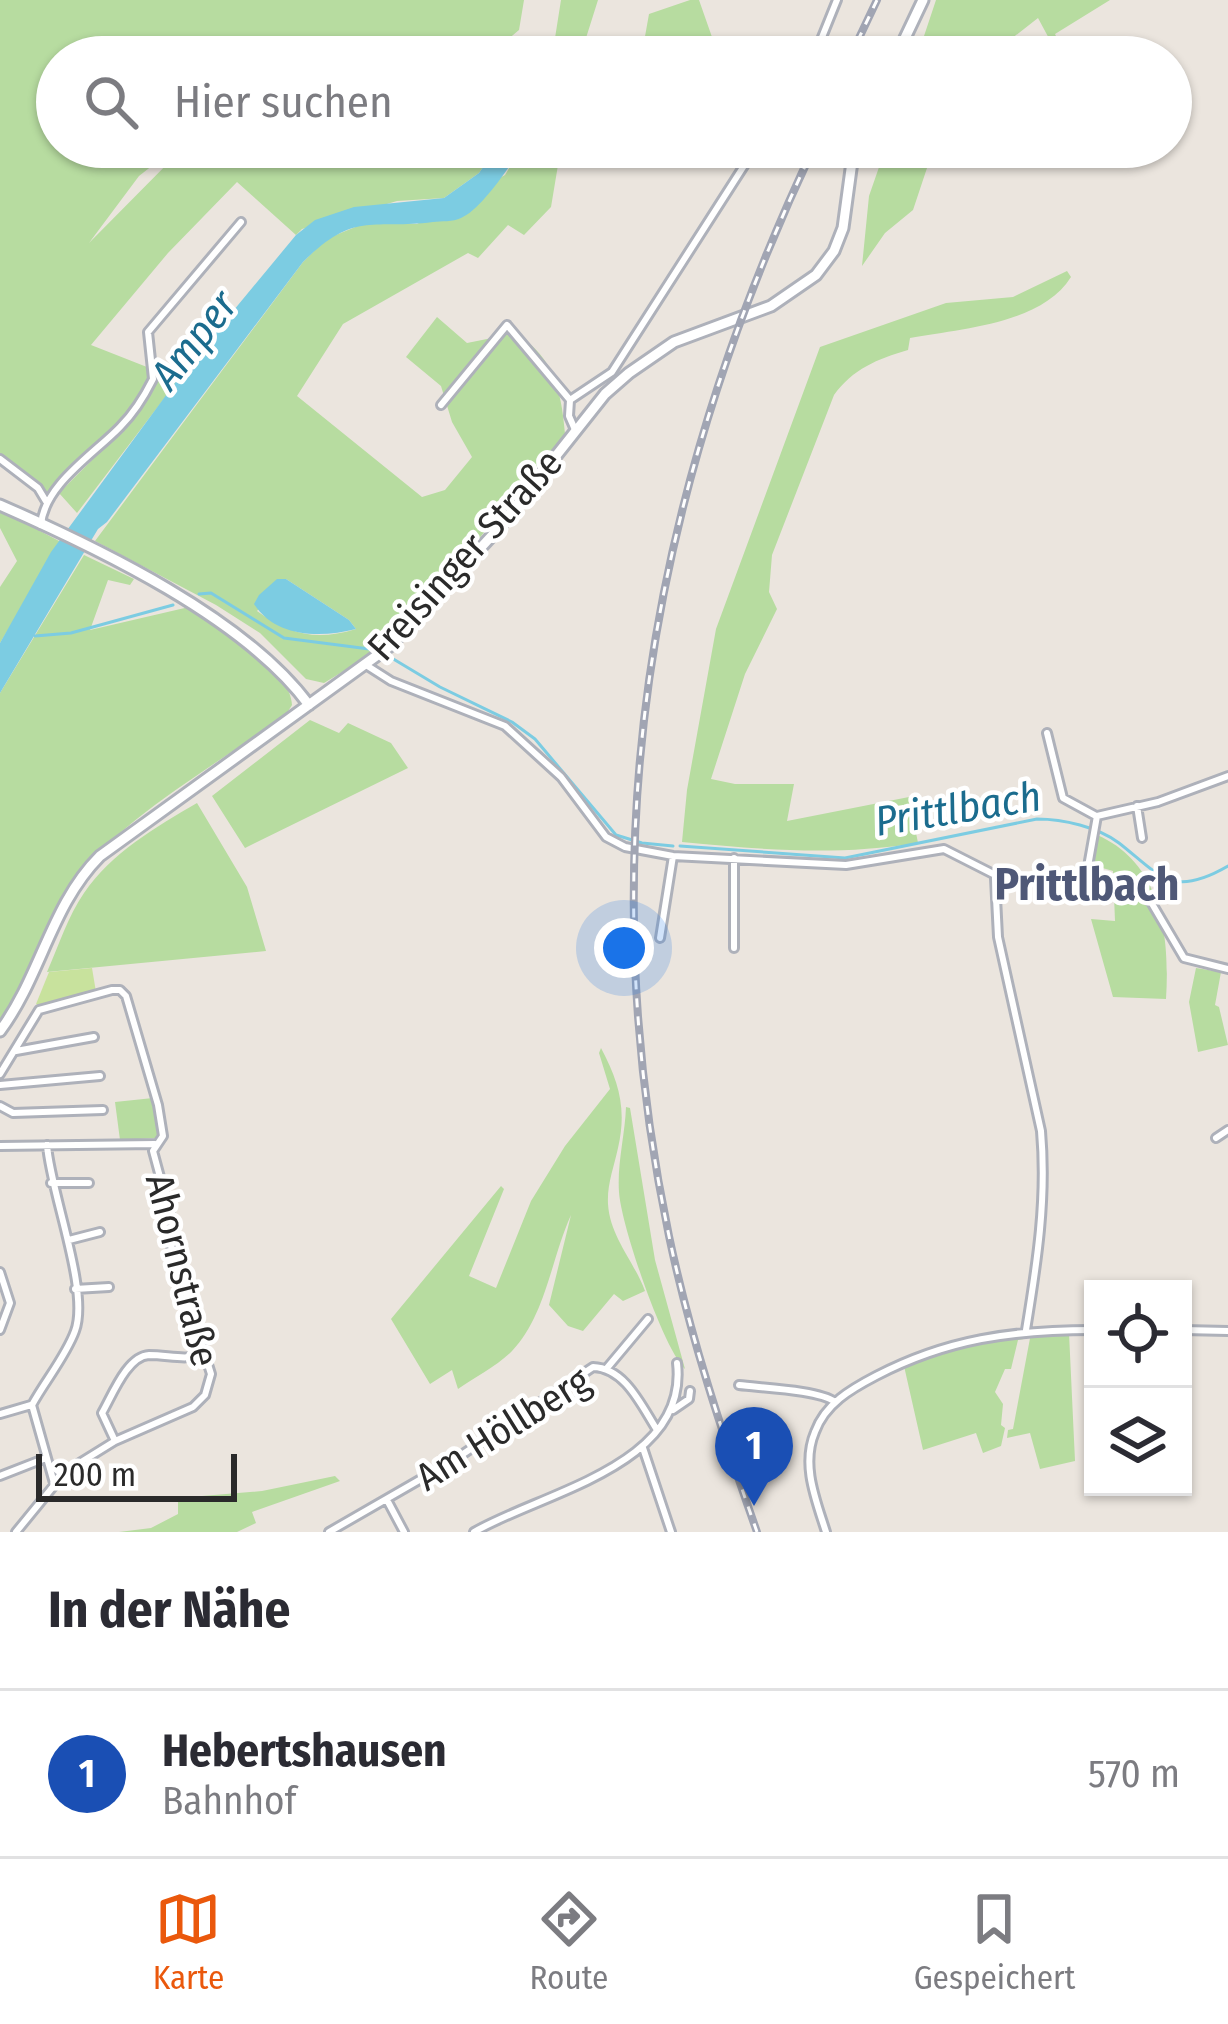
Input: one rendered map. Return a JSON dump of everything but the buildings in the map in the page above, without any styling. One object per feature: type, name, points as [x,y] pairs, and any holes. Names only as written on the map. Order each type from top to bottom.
[{"type":"main road","points":[[906,36],[923,0]]},
{"type":"main road","name":"Freisinger Straße","points":[[3,1026],[31,979],[70,893],[128,832],[382,652],[498,529],[605,394],[652,355],[692,333],[771,306],[816,275],[842,232],[851,168]]},
{"type":"main road","points":[[0,505],[59,532],[227,626],[280,670],[309,705]]},
{"type":"street","points":[[822,36],[837,0]]},
{"type":"street","points":[[570,400],[612,372],[743,168]]},
{"type":"street","points":[[41,525],[47,503],[140,403],[154,373],[148,332],[241,222]]},
{"type":"street","points":[[441,405],[507,326],[570,400],[568,416],[576,432]]},
{"type":"street","points":[[0,459],[38,488],[47,503]]},
{"type":"street","points":[[366,665],[391,681],[505,726],[562,777],[606,837],[641,852],[847,865],[944,849],[995,878],[1024,884],[1087,874],[1135,890],[1151,902],[1184,958],[1228,969]]},
{"type":"street","points":[[1048,733],[1063,798],[1097,816],[1228,776]]},
{"type":"street","points":[[1137,806],[1142,838]]},
{"type":"street","points":[[1087,874],[1097,816]]},
{"type":"street","points":[[661,938],[669,856]]},
{"type":"street","points":[[734,858],[734,948]]},
{"type":"street","points":[[995,878],[998,937],[1044,1159],[1040,1245],[1026,1330]]},
{"type":"street","name":"Ahornstraße","points":[[16,1051],[39,1010],[121,990],[158,1105],[163,1136],[155,1144],[157,1170],[174,1229],[171,1246],[211,1374],[205,1395],[178,1415],[116,1441]]},
{"type":"street","points":[[0,1074],[16,1051],[94,1037]]},
{"type":"street","points":[[0,1085],[100,1076]]},
{"type":"street","points":[[0,1106],[13,1113],[103,1110]]},
{"type":"street","points":[[1216,1138],[1228,1130]]},
{"type":"street","points":[[0,1146],[155,1144]]},
{"type":"street","points":[[0,1414],[32,1405],[75,1330],[69,1240],[51,1184],[47,1145]]},
{"type":"street","points":[[51,1184],[88,1183]]},
{"type":"street","points":[[69,1240],[100,1232]]},
{"type":"street","points":[[0,1272],[10,1303],[0,1330]]},
{"type":"street","points":[[75,1289],[109,1287]]},
{"type":"street","points":[[607,1368],[648,1319]]},
{"type":"street","points":[[826,1532],[812,1484],[810,1450],[814,1432],[835,1402],[884,1372],[945,1345],[1026,1330],[1084,1330]]},
{"type":"street","points":[[1192,1330],[1228,1330]]},
{"type":"street","points":[[16,1532],[54,1483],[116,1441],[102,1413],[134,1360],[144,1354],[185,1360],[206,1354]]},
{"type":"street","points":[[673,1410],[676,1363]]},
{"type":"street","name":"Am Höllberg","points":[[329,1532],[454,1460],[583,1371],[607,1368],[628,1386],[657,1430]]},
{"type":"street","points":[[739,1384],[794,1394],[821,1392],[835,1402]]},
{"type":"street","points":[[475,1532],[604,1474],[643,1448],[673,1410],[689,1399],[689,1391]]},
{"type":"street","points":[[32,1405],[54,1483]]},
{"type":"street","points":[[643,1448],[670,1532]]},
{"type":"street","points":[[0,1476],[46,1458]]},
{"type":"street","points":[[387,1500],[404,1532]]},
{"type":"street","points":[[493,1521],[499,1532]]},
{"type":"green space","points":[[0,0],[524,0],[519,30],[512,36],[36,36],[36,168],[149,168],[89,243],[163,168],[482,168],[444,198],[397,201],[302,229],[296,235],[237,182],[168,253],[91,345],[152,369],[138,401],[119,423],[47,492],[0,455]]},
{"type":"green space","points":[[561,0],[598,0],[587,36],[555,36]]},
{"type":"green space","points":[[699,0],[712,36],[645,36],[649,14]]},
{"type":"green space","points":[[936,0],[1110,0],[1056,36],[1048,36],[1038,18],[1015,36],[924,36]]},
{"type":"green space","points":[[509,168],[558,168],[551,207],[524,235],[508,225],[478,258],[468,253],[343,324],[297,396],[422,497],[445,490],[472,457],[452,422],[441,386],[406,357],[437,317],[467,343],[497,337],[502,326],[532,346],[550,370],[565,434],[426,603],[370,655],[324,683],[306,679],[260,633],[95,541],[303,262],[326,239],[370,221],[417,224],[505,175]],"holes":[[[286,579],[356,629],[316,635],[281,626],[257,611]]]},
{"type":"green space","points":[[879,168],[927,168],[913,210],[885,233],[862,266],[869,196]]},
{"type":"green space","points":[[1067,271],[1071,277],[1041,305],[998,322],[910,338],[908,350],[867,366],[834,395],[772,555],[769,592],[777,609],[745,674],[711,779],[794,784],[787,821],[909,797],[918,843],[829,851],[682,842],[716,629],[820,347],[946,303],[1013,297]]},
{"type":"green space","points":[[156,381],[176,383],[77,513],[59,493],[125,427]]},
{"type":"green space","points":[[0,510],[61,542],[0,643],[0,587],[17,561],[0,528]]},
{"type":"green space","points":[[84,555],[134,579],[130,585],[108,580],[90,630],[189,607],[267,663],[289,691],[292,705],[143,814],[92,860],[60,900],[0,1022],[0,693]]},
{"type":"green space","points":[[310,720],[339,733],[348,723],[391,743],[408,768],[245,848],[212,796]]},
{"type":"green space","points":[[197,803],[247,887],[266,951],[47,972],[73,911],[107,865]]},
{"type":"green space","points":[[1097,835],[1136,864],[1157,904],[1166,951],[1166,999],[1113,997],[1091,919],[1115,921],[1113,871],[1092,865]]},
{"type":"green space","points":[[92,968],[96,992],[40,1007],[36,1004],[49,972]]},
{"type":"green space","points":[[1196,968],[1221,972],[1215,1005],[1228,1045],[1198,1052],[1189,1002]]},
{"type":"green space","points":[[601,1048],[617,1084],[621,1108],[621,1134],[609,1189],[610,1216],[645,1291],[623,1301],[614,1294],[583,1331],[568,1326],[549,1305],[571,1215],[533,1321],[512,1351],[458,1389],[452,1370],[430,1384],[391,1319],[501,1186],[504,1189],[469,1276],[496,1288],[531,1201],[565,1146],[610,1089]]},
{"type":"green space","points":[[153,1098],[158,1138],[120,1140],[115,1102]]},
{"type":"green space","points":[[626,1107],[630,1108],[655,1260],[685,1369],[655,1312],[622,1208],[619,1171]]},
{"type":"green space","points":[[1031,1333],[1069,1333],[1075,1461],[1040,1469],[1030,1433],[1007,1438],[1008,1430],[1013,1429]]},
{"type":"green space","points":[[1023,1335],[1011,1369],[1005,1369],[995,1392],[1003,1404],[1001,1446],[983,1453],[976,1433],[923,1450],[904,1366],[947,1348]]},
{"type":"green space","points":[[335,1476],[340,1481],[252,1512],[256,1523],[237,1532],[119,1532],[151,1528],[178,1514],[178,1498],[262,1491]]},
{"type":"water","points":[[482,168],[507,168],[461,218],[351,229],[303,262],[98,529],[0,693],[0,643],[51,552],[186,368],[296,235],[315,220],[354,207],[444,198]]},
{"type":"water","points":[[277,579],[286,579],[356,629],[314,634],[274,624],[254,604]]},
{"type":"waterway","name":"Prittlbach","points":[[199,594],[211,593],[284,638],[377,650]]},
{"type":"waterway","name":"Prittlbach","points":[[35,636],[71,633],[173,605]]},
{"type":"waterway","name":"Prittlbach","points":[[385,654],[535,739],[616,835],[673,846]]},
{"type":"waterway","name":"Prittlbach","points":[[680,846],[845,858],[1037,819],[1101,832],[1156,873],[1179,882],[1209,876],[1228,866]]},
{"type":"railway","points":[[860,36],[877,0]]},
{"type":"railway","points":[[757,1532],[677,1274],[645,1094],[635,953],[636,815],[649,679],[674,544],[710,411],[757,279],[805,168]]},
{"type":"place","name":"Hebertshausen","points":[[754,1506]]},
{"type":"district","name":"Prittlbach","points":[[1087,885]]},
{"type":"water label","name":"Amper","points":[[194,340]]}]
